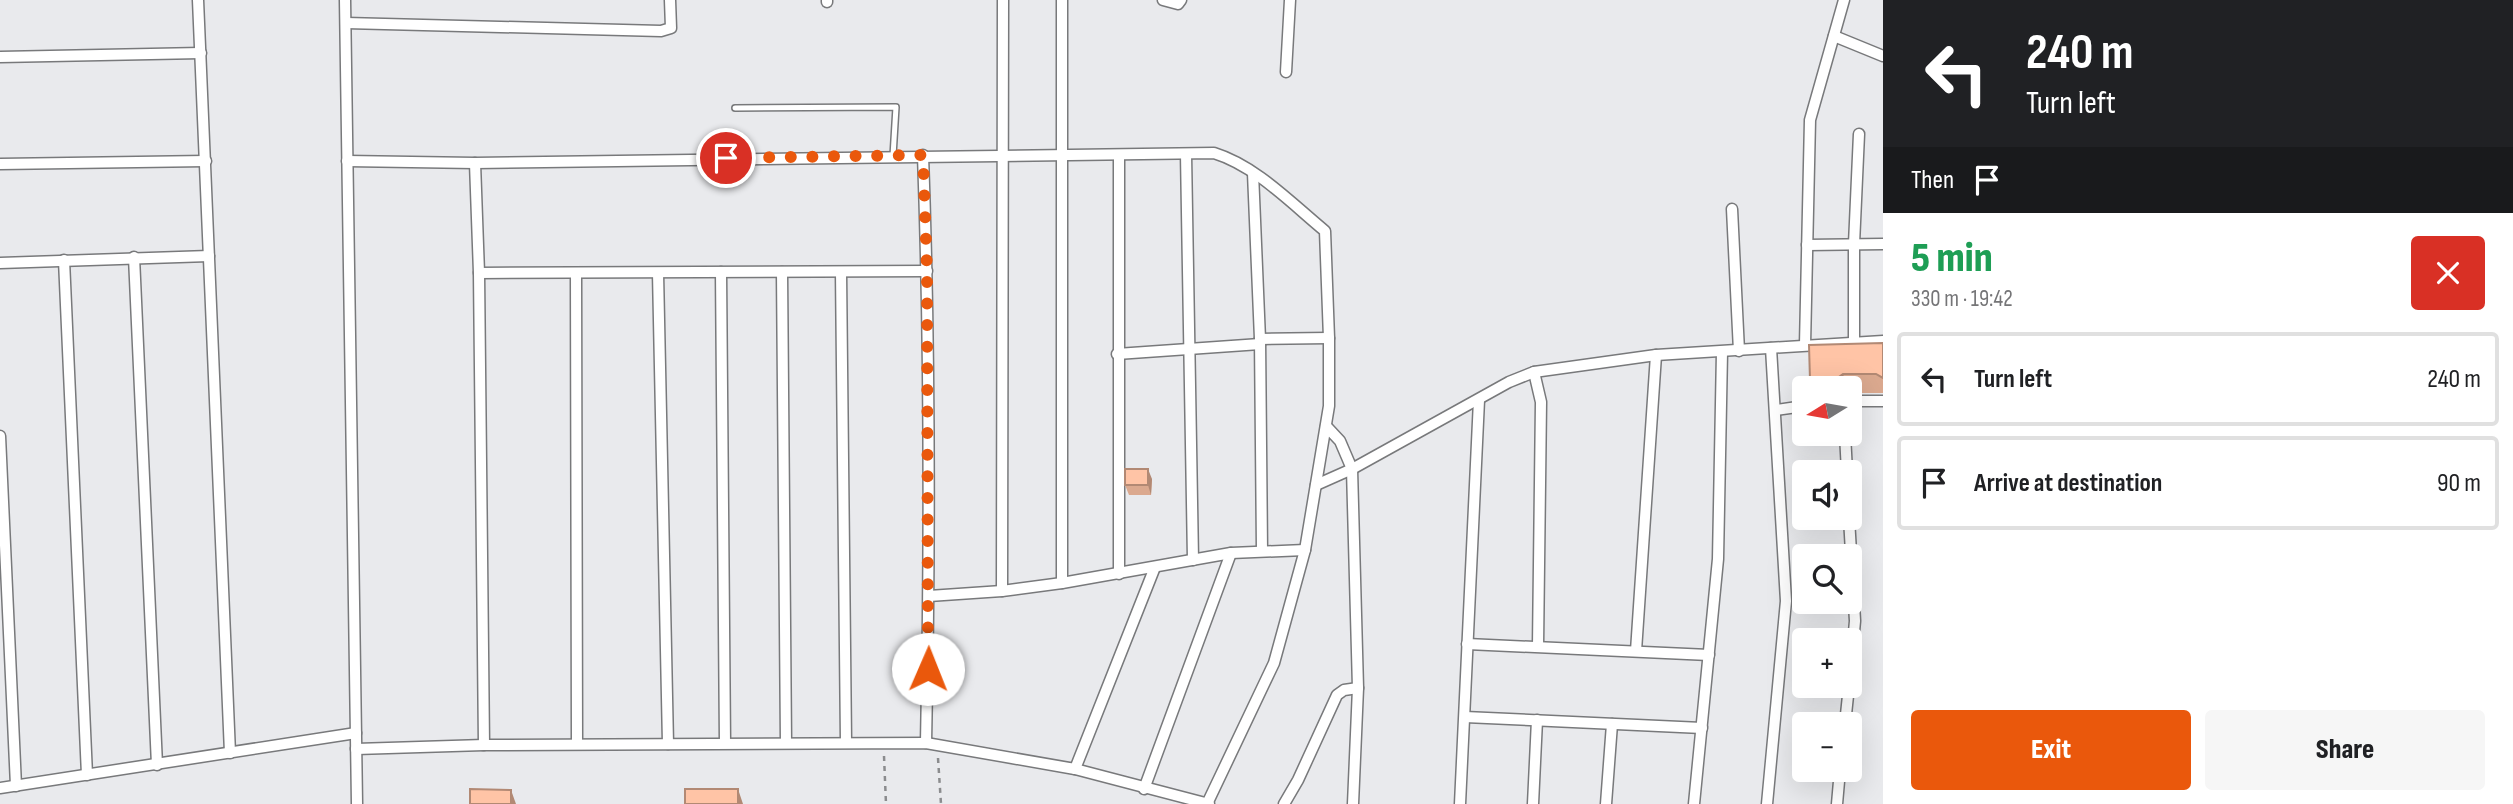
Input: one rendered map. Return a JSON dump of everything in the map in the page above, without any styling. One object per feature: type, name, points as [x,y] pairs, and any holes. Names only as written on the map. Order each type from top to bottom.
[{"type":"street","points":[[198,0],[230,753]]},
{"type":"street","points":[[345,0],[357,804]]},
{"type":"street","points":[[346,23],[661,32],[671,28],[670,0]]},
{"type":"street","points":[[1002,591],[1003,0]]},
{"type":"street","points":[[1062,0],[1062,583]]},
{"type":"street","points":[[1163,0],[1178,4],[1181,0]]},
{"type":"street","points":[[1286,72],[1290,0]]},
{"type":"street","points":[[1805,345],[1810,120],[1844,0]]},
{"type":"street","points":[[1834,36],[1883,56]]},
{"type":"street","points":[[0,57],[201,53]]},
{"type":"street","points":[[1854,342],[1854,244],[1859,134]]},
{"type":"street","points":[[347,161],[475,163],[1214,153],[1233,159],[1253,173],[1325,231],[1329,338],[1329,407],[1305,550],[1274,663],[1208,804],[1075,769],[932,744],[577,744],[356,749]]},
{"type":"street","points":[[1186,154],[1194,559]]},
{"type":"street","points":[[923,155],[927,271],[932,744]]},
{"type":"street","points":[[1119,155],[1119,574]]},
{"type":"street","points":[[0,164],[206,161]]},
{"type":"street","points":[[475,163],[484,745]]},
{"type":"street","points":[[1253,173],[1260,341],[1262,551]]},
{"type":"street","points":[[1732,209],[1739,351]]},
{"type":"street","points":[[1807,246],[1883,244]]},
{"type":"street","points":[[0,263],[209,256]]},
{"type":"street","points":[[134,257],[157,765]]},
{"type":"street","points":[[64,260],[88,775]]},
{"type":"street","points":[[478,273],[927,271]]},
{"type":"street","points":[[721,272],[725,743]]},
{"type":"street","points":[[782,272],[786,743]]},
{"type":"street","points":[[842,272],[846,742]]},
{"type":"street","points":[[576,273],[577,744]]},
{"type":"street","points":[[658,273],[668,744]]},
{"type":"street","points":[[1117,354],[1260,341],[1329,338]]},
{"type":"street","points":[[1316,485],[1352,469],[1509,382],[1534,372],[1656,355],[1883,341]]},
{"type":"street","points":[[1768,804],[1786,601],[1771,348]]},
{"type":"street","points":[[1694,804],[1718,559],[1722,352]]},
{"type":"street","points":[[1636,651],[1656,355]]},
{"type":"street","points":[[1534,372],[1541,402],[1538,646]]},
{"type":"street","points":[[1460,804],[1479,400]]},
{"type":"street","points":[[1862,401],[1883,401]]},
{"type":"street","points":[[1776,410],[1792,408]]},
{"type":"street","points":[[1326,426],[1340,441],[1352,469],[1359,688],[1353,804]]},
{"type":"street","points":[[0,436],[16,786]]},
{"type":"street","points":[[1850,530],[1854,628]]},
{"type":"street","points":[[929,596],[1002,591],[1062,583],[1231,553],[1305,550]]},
{"type":"street","points":[[1144,789],[1231,553]]},
{"type":"street","points":[[1075,769],[1155,567]]},
{"type":"street","points":[[1467,644],[1709,655]]},
{"type":"street","points":[[1284,804],[1337,695],[1344,690],[1359,688]]},
{"type":"street","points":[[1465,717],[1702,728]]},
{"type":"street","points":[[1533,804],[1537,720]]},
{"type":"street","points":[[1606,804],[1612,724]]},
{"type":"street","points":[[0,788],[356,733]]},
{"type":"street","points":[[1837,804],[1839,782]]},
{"type":"lane","points":[[736,108],[896,107],[893,156]]},
{"type":"path","points":[[884,743],[886,804]]},
{"type":"path","points":[[932,744],[941,804]]},
{"type":"building","points":[[1883,343],[1883,378],[1876,374],[1810,376],[1809,345]]},
{"type":"building","points":[[1125,469],[1148,469],[1148,485],[1125,485]]},
{"type":"building","points":[[470,789],[511,790],[511,804],[470,804]]},
{"type":"building","points":[[685,789],[738,789],[738,804],[685,804]]},
{"type":"route","points":[[726,158],[923,155],[927,271],[928,669]]}]
